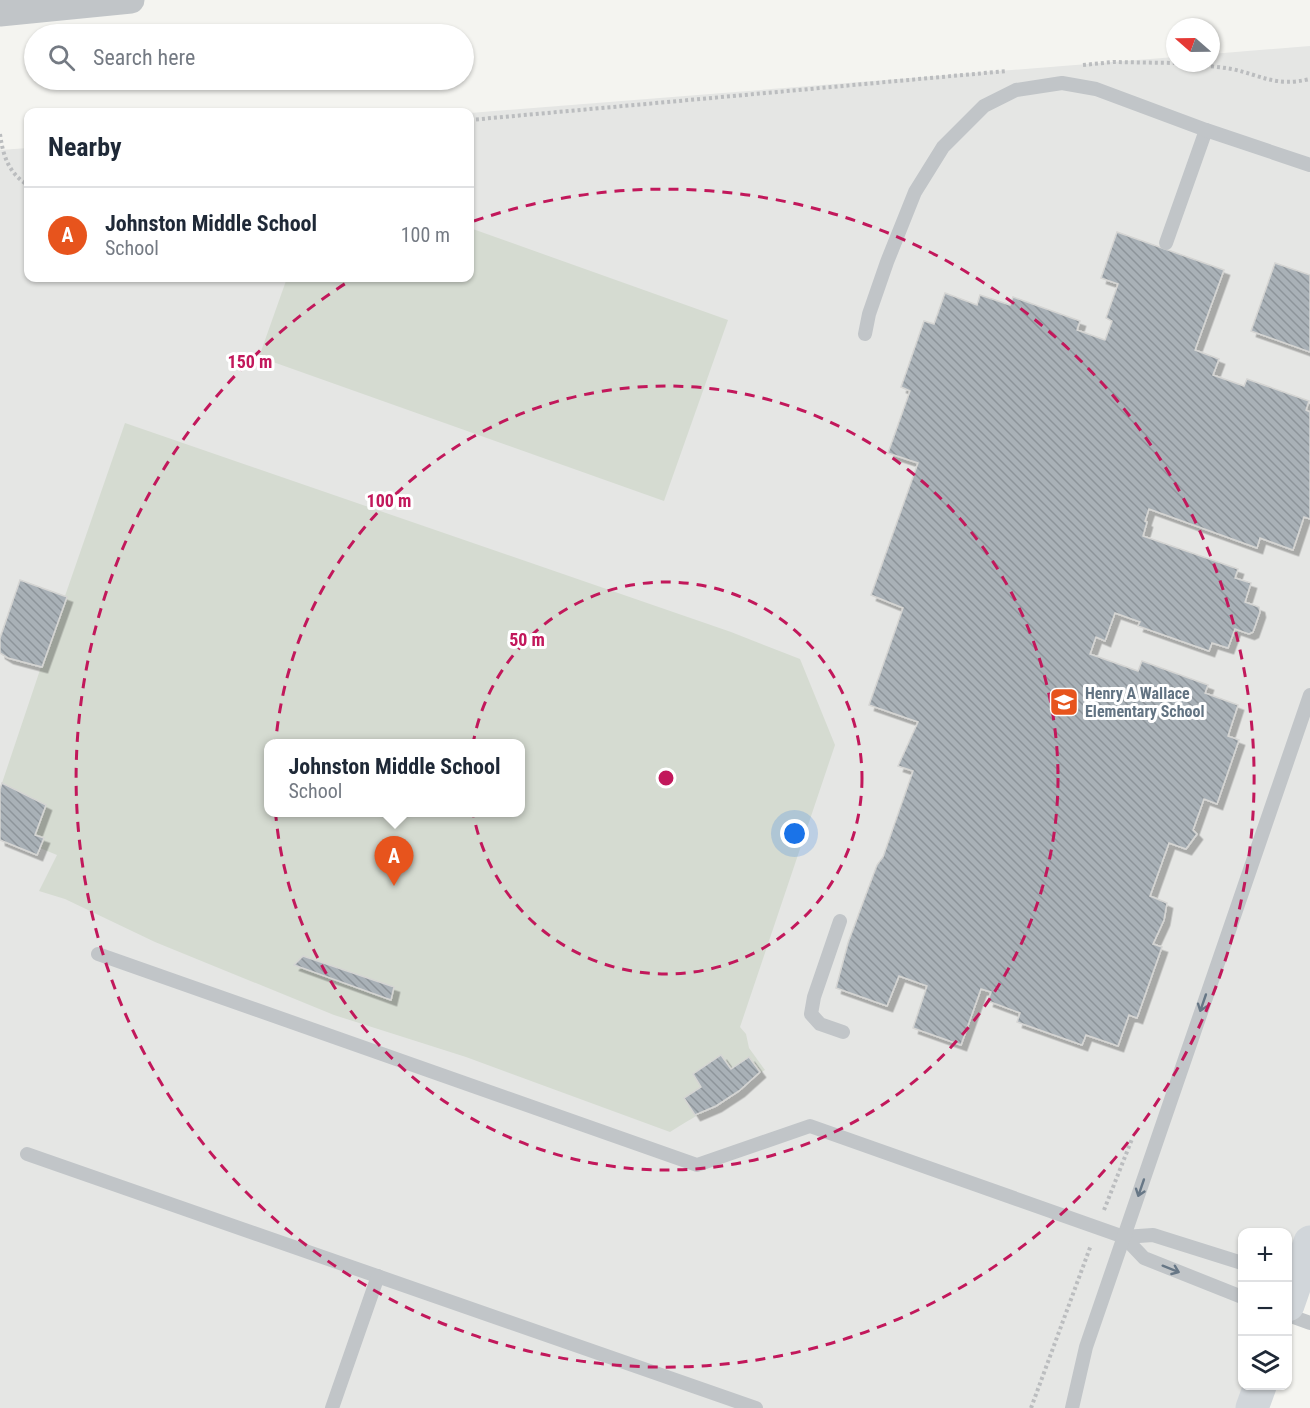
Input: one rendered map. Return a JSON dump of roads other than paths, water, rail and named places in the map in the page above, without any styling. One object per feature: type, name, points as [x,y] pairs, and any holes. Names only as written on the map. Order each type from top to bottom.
[{"type":"street","points":[[0,13],[131,0]]},
{"type":"street","points":[[1295,1287],[1310,1242]]},
{"type":"street","points":[[1252,1408],[1259,1390]]},
{"type":"lane","points":[[865,334],[869,314],[887,262],[915,192],[943,147],[984,106],[1016,90],[1062,83],[1096,89],[1206,130],[1310,165]]},
{"type":"lane","points":[[1166,243],[1206,130]]},
{"type":"lane","points":[[1072,1408],[1086,1347],[1310,695]]},
{"type":"lane","points":[[840,921],[814,997],[812,1014],[820,1023],[843,1032]]},
{"type":"lane","points":[[98,954],[697,1165],[810,1126],[1124,1237],[1153,1235],[1238,1262]]},
{"type":"lane","points":[[27,1154],[756,1408]]},
{"type":"lane","points":[[1124,1237],[1144,1258],[1238,1295]]},
{"type":"lane","points":[[332,1408],[378,1276]]},
{"type":"lane","points":[[1292,1317],[1310,1323]]},
{"type":"place","name":"Henry A Wallace Elementary School","points":[[1064,702]]},
{"type":"place","name":"Johnston Middle School","points":[[394,886]]}]
